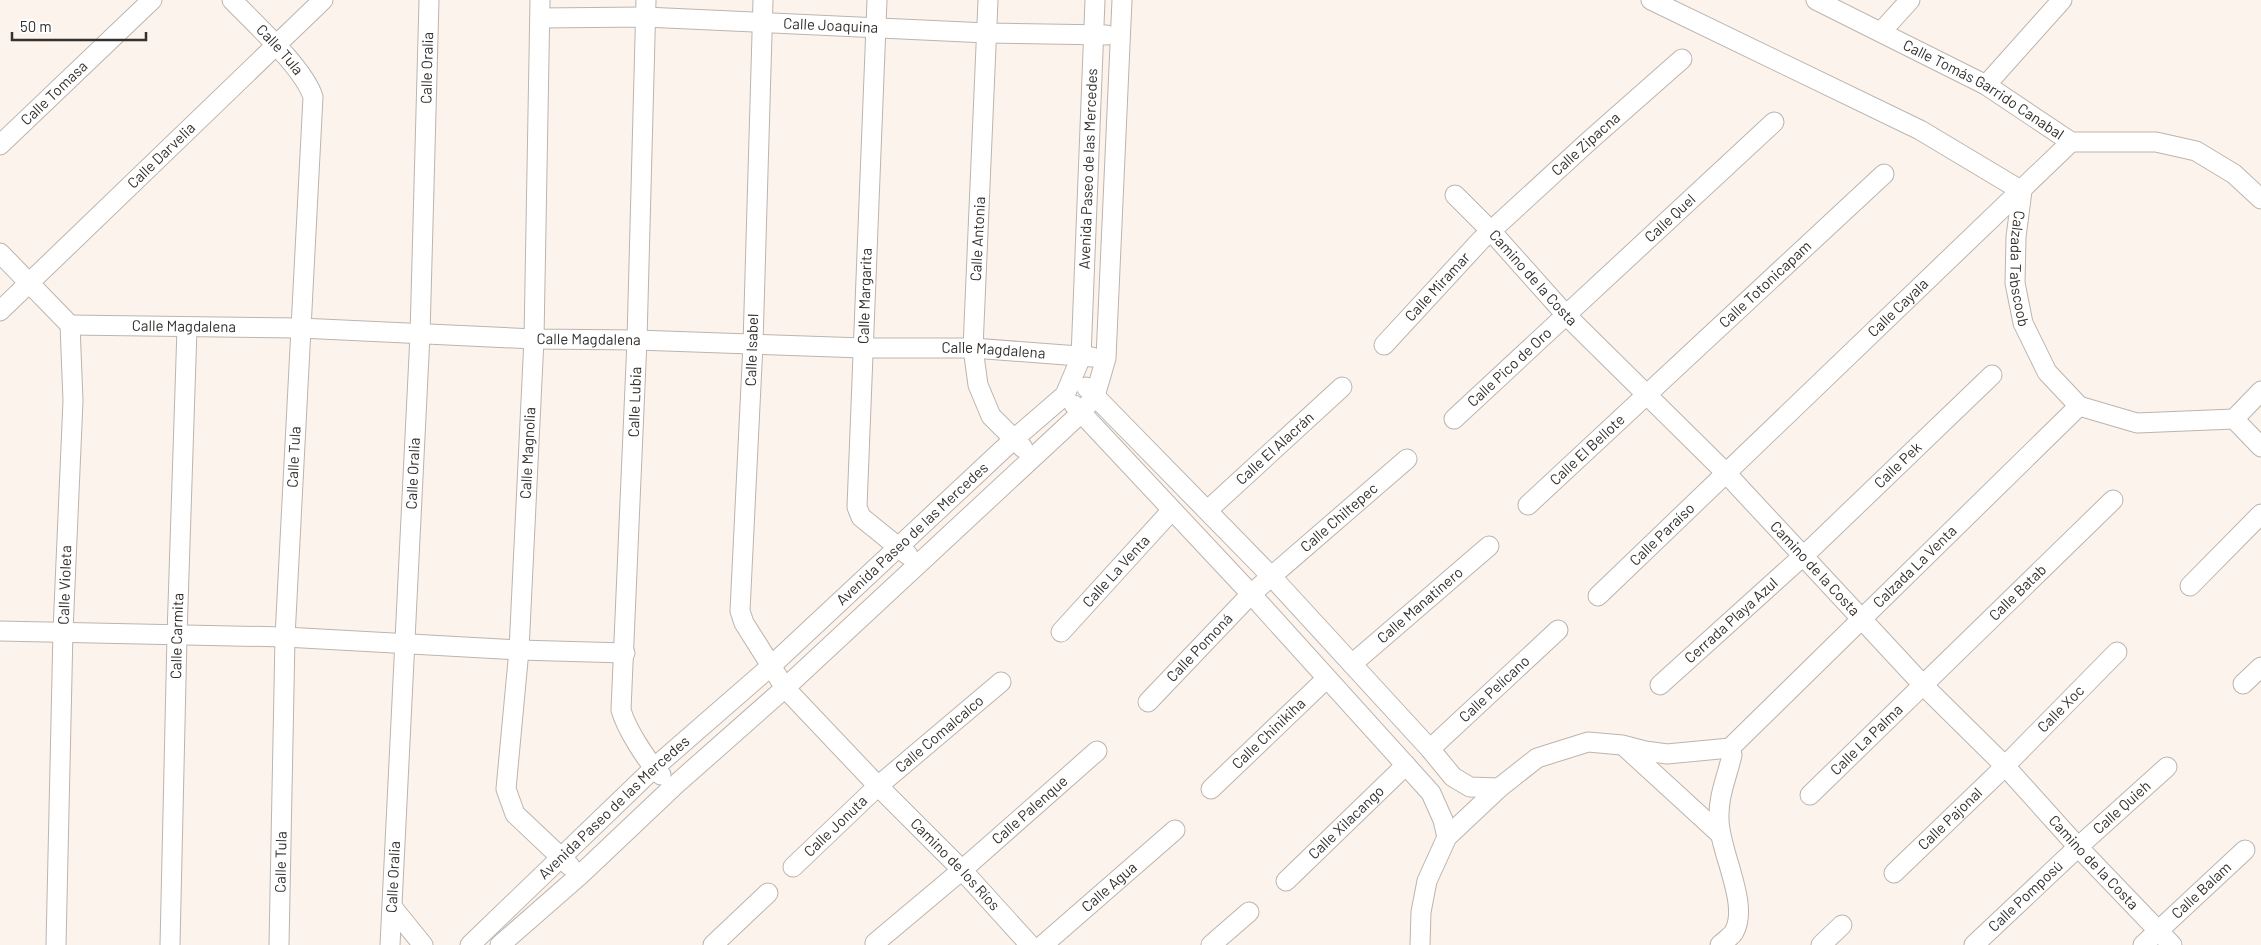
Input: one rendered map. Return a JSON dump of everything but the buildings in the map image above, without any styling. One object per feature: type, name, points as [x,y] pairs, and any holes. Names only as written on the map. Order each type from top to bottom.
[{"type":"street","name":"Calle Tomasa","points":[[0,145],[152,0]]},
{"type":"street","name":"Calle Tula","points":[[232,0],[310,85],[314,97],[300,328],[286,638],[279,945]]},
{"type":"street","name":"Calle Darvelia","points":[[0,311],[323,0]]},
{"type":"street","name":"Calle Oralia","points":[[390,945],[420,335],[429,0]]},
{"type":"street","name":"Calle Isabel","points":[[763,0],[752,344],[740,611],[744,623],[785,688]]},
{"type":"street","name":"Calle Margarita","points":[[878,0],[857,507],[861,518],[918,563]]},
{"type":"street","name":"Calle Antonia","points":[[988,0],[973,348],[978,385],[991,416],[1032,458]]},
{"type":"street","name":"Avenida Paseo de las Mercedes","points":[[470,945],[654,768],[771,666],[1014,439],[1065,395],[1081,357],[1096,0]]},
{"type":"street","name":"Avenida Paseo de las Mercedes","points":[[500,945],[580,875],[672,787],[785,688],[1081,413],[1095,396],[1106,358],[1122,0]]},
{"type":"street","name":"Calzada Tabscoob","points":[[1650,0],[1920,130],[2022,191],[2016,238],[2015,283],[2023,323],[2047,372],[2079,406]]},
{"type":"street","name":"Calle Tomás Garrido Canabal","points":[[1816,0],[1986,85],[2071,142],[2156,142],[2196,151],[2234,174],[2261,199]]},
{"type":"street","points":[[1881,32],[1910,0]]},
{"type":"street","points":[[1986,85],[2062,0]]},
{"type":"street","name":"Calle Joaquina","points":[[540,9],[646,9],[762,24],[877,27],[987,33],[1121,35]]},
{"type":"street","name":"Calle Magnolia","points":[[540,9],[534,339],[519,650],[506,789],[515,814],[580,875]]},
{"type":"street","name":"Calle Lubia","points":[[646,9],[637,340],[622,715],[654,768],[672,787]]},
{"type":"street","name":"Calle Zipacna","points":[[1491,231],[1682,59]]},
{"type":"street","name":"Calle Quel","points":[[1566,315],[1774,122]]},
{"type":"street","name":"Calle Cayala","points":[[1725,472],[2022,191],[2071,142]]},
{"type":"street","name":"Calle Totonicapam","points":[[1646,394],[1884,174]]},
{"type":"street","name":"Camino de la Costa","points":[[1455,195],[1491,231],[1566,315],[1725,472],[1923,685],[2005,766],[2078,847],[2172,945]]},
{"type":"street","name":"Calle Miramar","points":[[1384,345],[1491,231]]},
{"type":"street","points":[[0,253],[70,325]]},
{"type":"street","name":"Calle Pico de Oro","points":[[1454,419],[1566,315]]},
{"type":"street","name":"Calle Magdalena","points":[[70,325],[300,328],[534,339],[637,340],[863,348],[973,348],[1106,358]]},
{"type":"street","name":"Calle Violeta","points":[[56,945],[63,631],[73,401],[70,325]]},
{"type":"street","name":"Calle Carmita","points":[[170,945],[177,636],[187,328]]},
{"type":"street","points":[[1074,375],[1272,577],[1430,749],[1453,777],[1470,787],[1499,788]]},
{"type":"street","name":"Calle Pek","points":[[1803,556],[1992,376]]},
{"type":"street","name":"Calle El Alacrán","points":[[1208,510],[1342,387]]},
{"type":"street","points":[[2079,406],[2137,423],[2234,419],[2261,391]]},
{"type":"street","name":"Calle El Bellote","points":[[1528,505],[1646,394]]},
{"type":"street","points":[[1065,395],[1251,594],[1431,793],[1443,820],[1447,836]]},
{"type":"street","name":"Calzada La Venta","points":[[1730,748],[2079,406]]},
{"type":"street","points":[[2234,419],[2261,447]]},
{"type":"street","name":"Calle Chiltepec","points":[[1251,594],[1407,459]]},
{"type":"street","name":"Calle Paraíso","points":[[1598,596],[1725,472]]},
{"type":"street","name":"Calle Batab","points":[[1923,685],[2113,500]]},
{"type":"street","name":"Calle La Venta","points":[[1061,632],[1172,510]]},
{"type":"street","points":[[2190,586],[2261,514]]},
{"type":"street","name":"Calle Manatinero","points":[[1352,664],[1489,546]]},
{"type":"street","name":"Cerrada Playa Azul","points":[[1660,685],[1803,556]]},
{"type":"street","name":"Calle Pomoná","points":[[1148,702],[1251,594]]},
{"type":"street","name":"Calle Pelícano","points":[[1430,749],[1558,630]]},
{"type":"street","points":[[0,631],[63,631],[286,638],[519,650],[625,653]]},
{"type":"street","name":"Calle Xoc","points":[[2005,766],[2117,652]]},
{"type":"street","points":[[2243,684],[2261,667]]},
{"type":"street","name":"Calle Chinikiha","points":[[1211,789],[1326,679]]},
{"type":"street","name":"Calle Comalcalco","points":[[878,786],[1001,682]]},
{"type":"street","name":"Calle La Palma","points":[[1810,795],[1923,685]]},
{"type":"street","name":"Camino de los Ríos","points":[[785,688],[878,786],[962,870],[1030,945]]},
{"type":"street","points":[[1420,945],[1421,912],[1427,881],[1447,836],[1499,788],[1537,758],[1588,742],[1622,745],[1667,754],[1730,748],[1730,762],[1720,800],[1720,834],[1739,904],[1738,921],[1733,933],[1720,945]]},
{"type":"street","points":[[1622,745],[1720,834]]},
{"type":"street","name":"Calle Palenque","points":[[875,943],[962,870],[1097,750]]},
{"type":"street","name":"Calle Xilacango","points":[[1286,881],[1406,765]]},
{"type":"street","name":"Calle Pajonal","points":[[1894,873],[2005,766]]},
{"type":"street","name":"Calle Quieh","points":[[2078,847],[2167,767]]},
{"type":"street","name":"Calle Jonuta","points":[[793,867],[878,786]]},
{"type":"street","name":"Calle Agua","points":[[1043,945],[1175,830]]},
{"type":"street","name":"Calle Pomposú","points":[[1974,945],[2078,847]]},
{"type":"street","name":"Calle Balam","points":[[2143,945],[2245,850]]},
{"type":"street","points":[[712,945],[768,893]]},
{"type":"street","points":[[393,908],[423,945]]},
{"type":"street","points":[[1211,945],[1249,912]]},
{"type":"street","points":[[1821,945],[1842,926]]}]
